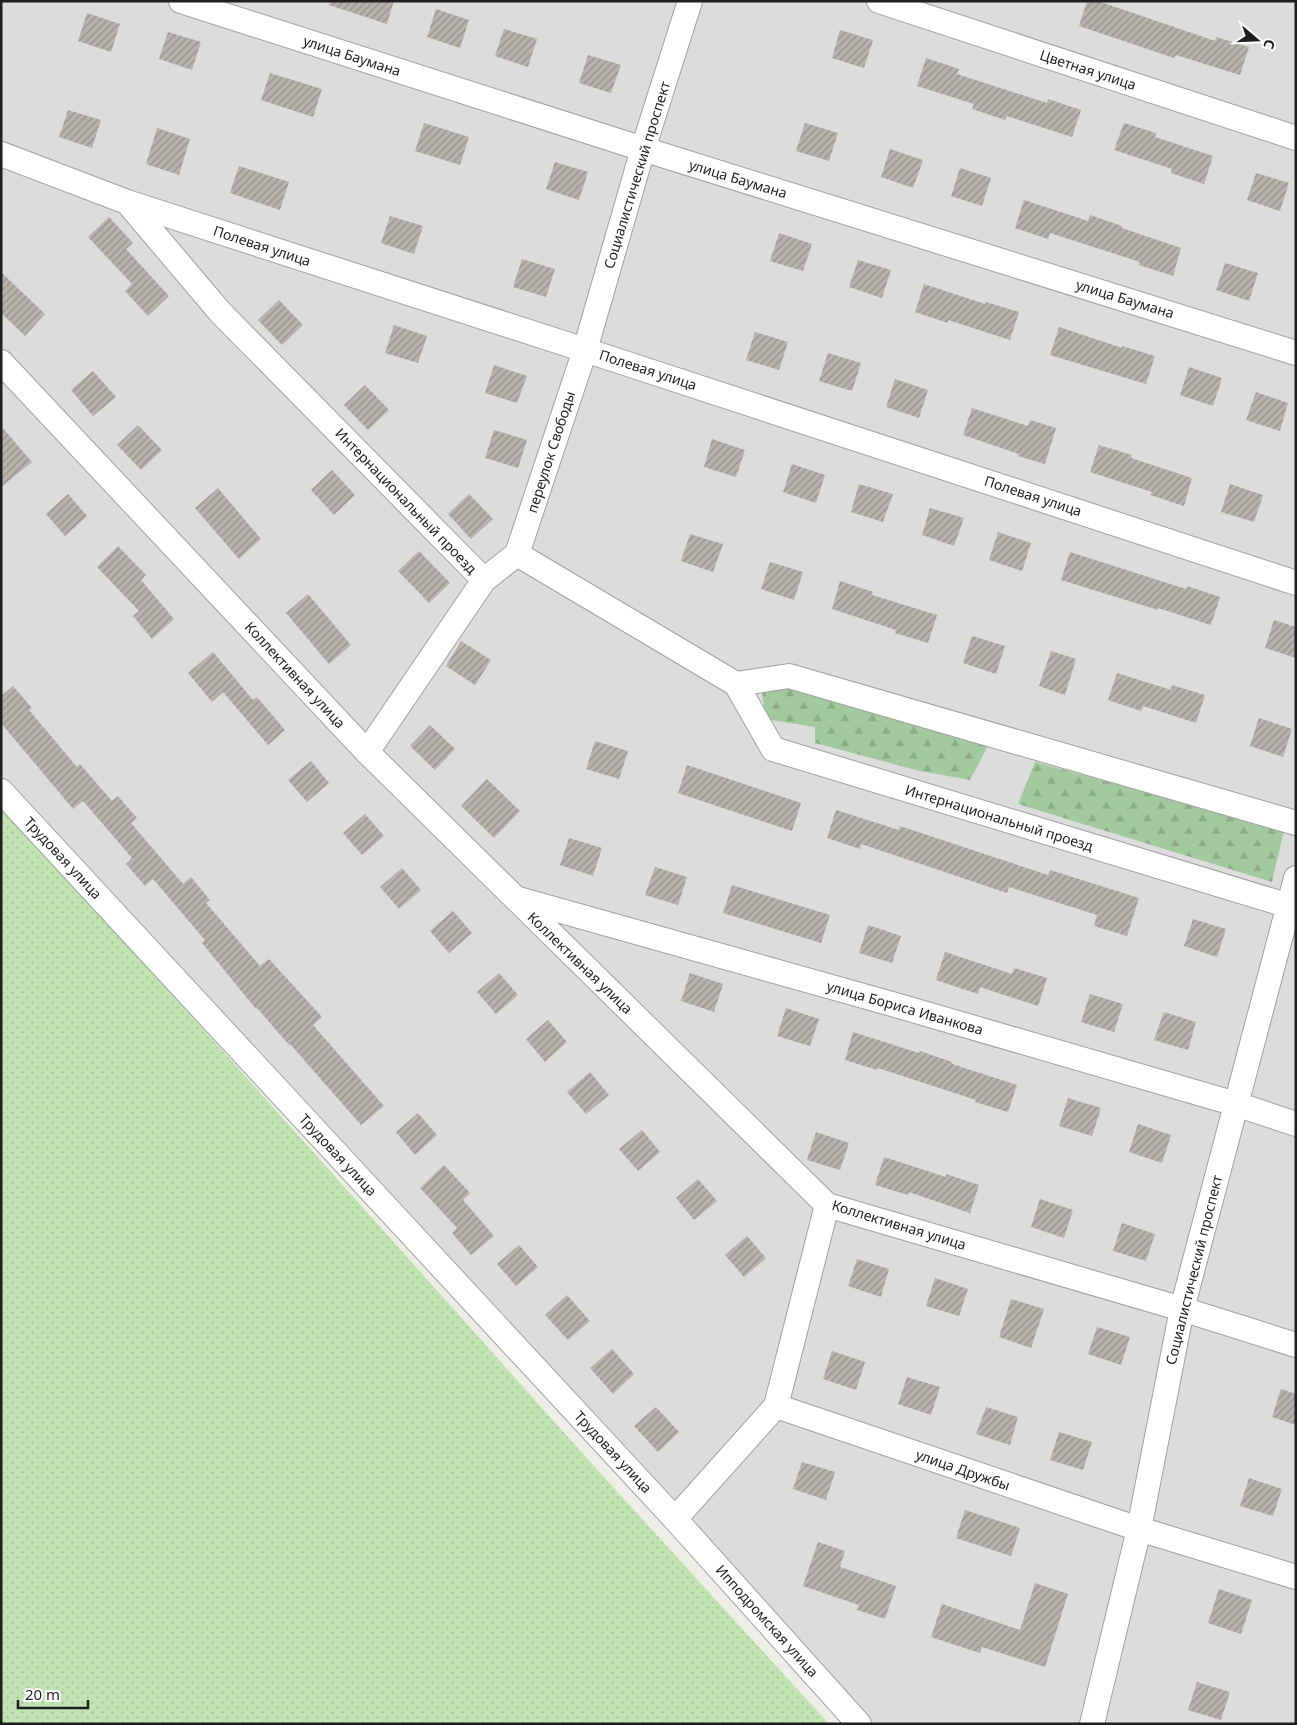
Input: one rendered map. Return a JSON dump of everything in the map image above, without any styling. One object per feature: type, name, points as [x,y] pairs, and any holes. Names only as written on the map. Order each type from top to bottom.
[{"type":"street","name":"улица Баумана","points":[[181,1],[643,149],[1296,353]]},
{"type":"street","name":"Социалистический проспект","points":[[585,350],[643,149],[690,1]]},
{"type":"street","name":"Цветная улица","points":[[879,1],[1296,138]]},
{"type":"street","name":"Полевая улица","points":[[1,154],[127,202],[1296,583]]},
{"type":"street","name":"Интернациональный проезд","points":[[127,202],[220,312],[484,580],[517,554],[736,684],[773,749],[1292,907]]},
{"type":"street","name":"переулок Свободы","points":[[517,554],[585,350]]},
{"type":"street","name":"Коллективная улица","points":[[1,362],[366,752],[827,1205],[1182,1309],[1296,1346]]},
{"type":"street","points":[[366,752],[484,580]]},
{"type":"street","points":[[736,684],[790,676],[1296,823]]},
{"type":"street","name":"Трудовая улица","points":[[1,791],[675,1519]]},
{"type":"street","name":"Социалистический проспект","points":[[1092,1724],[1139,1529],[1182,1309],[1236,1104],[1292,907],[1296,878]]},
{"type":"street","name":"улица Бориса Иванкова","points":[[514,898],[873,999],[1236,1104],[1296,1124]]},
{"type":"street","points":[[675,1519],[776,1406],[827,1205]]},
{"type":"street","name":"улица Дружбы","points":[[776,1406],[1139,1529],[1296,1577]]},
{"type":"street","name":"Ипподромская улица","points":[[675,1519],[859,1724]]},
{"type":"shaded area","points":[[1,1],[1296,1],[1296,1724],[844,1724],[1,789]]},
{"type":"green space","points":[[787,685],[988,746],[970,780],[920,771],[815,743],[815,727],[771,720],[764,709],[762,692]]},
{"type":"green space","points":[[1035,762],[1284,830],[1272,882],[1018,804]]},
{"type":"green space","points":[[1,803],[592,1464],[829,1724],[1,1724]]},
{"type":"building","points":[[330,1],[394,1],[387,24],[329,5]]},
{"type":"building","points":[[1087,1],[1098,1],[1215,41],[1216,37],[1249,47],[1240,75],[1176,55],[1174,58],[1079,26]]},
{"type":"building","points":[[436,9],[469,20],[460,48],[427,37]]},
{"type":"building","points":[[87,13],[120,24],[111,52],[78,41]]},
{"type":"building","points":[[504,29],[537,39],[528,67],[495,56]]},
{"type":"building","points":[[840,30],[873,40],[864,68],[832,58]]},
{"type":"building","points":[[168,32],[201,42],[192,70],[159,59]]},
{"type":"building","points":[[588,55],[621,65],[611,93],[579,83]]},
{"type":"building","points":[[926,58],[959,69],[957,74],[1047,103],[1048,99],[1081,110],[1072,137],[1007,116],[1005,120],[972,109],[974,104],[917,86]]},
{"type":"building","points":[[270,73],[322,89],[313,117],[261,100]]},
{"type":"building","points":[[68,110],[101,120],[92,148],[59,137]]},
{"type":"building","points":[[424,123],[469,137],[460,165],[415,151]]},
{"type":"building","points":[[805,123],[838,133],[829,161],[796,151]]},
{"type":"building","points":[[1124,123],[1156,133],[1155,137],[1213,156],[1204,184],[1171,173],[1172,169],[1114,150]]},
{"type":"building","points":[[157,128],[190,139],[179,175],[146,164]]},
{"type":"building","points":[[890,149],[923,160],[913,188],[881,177]]},
{"type":"building","points":[[555,162],[588,172],[579,200],[546,189]]},
{"type":"building","points":[[239,166],[289,182],[280,210],[230,193]]},
{"type":"building","points":[[960,168],[991,178],[982,206],[951,196]]},
{"type":"building","points":[[1256,173],[1289,183],[1280,211],[1247,200]]},
{"type":"building","points":[[1024,200],[1088,221],[1090,215],[1181,248],[1173,276],[1139,265],[1140,262],[1050,233],[1048,239],[1015,228]]},
{"type":"building","points":[[390,216],[423,226],[414,254],[381,243]]},
{"type":"building","points":[[109,217],[133,243],[126,249],[169,296],[148,316],[125,291],[132,284],[88,237]]},
{"type":"building","points":[[779,233],[812,244],[803,271],[770,261]]},
{"type":"building","points":[[522,259],[555,269],[546,297],[513,287]]},
{"type":"building","points":[[858,260],[891,270],[882,298],[849,287]]},
{"type":"building","points":[[1225,263],[1258,273],[1249,301],[1216,290]]},
{"type":"building","points":[[1,272],[45,314],[25,336],[1,313]]},
{"type":"building","points":[[924,284],[985,304],[986,302],[1019,312],[1010,340],[948,320],[948,323],[915,312]]},
{"type":"building","points":[[279,300],[303,325],[282,345],[258,320]]},
{"type":"building","points":[[394,325],[427,336],[418,363],[385,353]]},
{"type":"building","points":[[1059,327],[1122,348],[1122,346],[1155,356],[1146,384],[1050,355]]},
{"type":"building","points":[[755,332],[788,342],[779,370],[746,360]]},
{"type":"building","points":[[828,353],[861,363],[852,391],[819,381]]},
{"type":"building","points":[[494,365],[527,376],[517,403],[485,393]]},
{"type":"building","points":[[1189,367],[1222,378],[1213,406],[1180,395]]},
{"type":"building","points":[[93,371],[116,397],[93,416],[71,390]]},
{"type":"building","points":[[895,379],[928,390],[919,418],[886,407]]},
{"type":"building","points":[[365,385],[389,410],[368,430],[344,405]]},
{"type":"building","points":[[1256,392],[1288,403],[1280,431],[1246,420]]},
{"type":"building","points":[[972,408],[1028,426],[1030,420],[1056,428],[1045,464],[963,435]]},
{"type":"building","points":[[138,425],[162,450],[141,470],[117,445]]},
{"type":"building","points":[[1,426],[32,462],[1,487]]},
{"type":"building","points":[[494,430],[527,440],[518,468],[485,458]]},
{"type":"building","points":[[712,439],[745,450],[736,477],[704,467]]},
{"type":"building","points":[[1099,445],[1132,455],[1131,458],[1192,478],[1184,506],[1150,495],[1152,492],[1090,472]]},
{"type":"building","points":[[792,464],[825,475],[816,503],[783,492]]},
{"type":"building","points":[[332,470],[355,495],[334,515],[311,490]]},
{"type":"building","points":[[859,484],[893,494],[883,522],[851,512]]},
{"type":"building","points":[[1230,484],[1263,495],[1254,522],[1221,512]]},
{"type":"building","points":[[218,488],[261,539],[239,559],[195,508]]},
{"type":"building","points":[[68,494],[87,516],[65,536],[46,514]]},
{"type":"building","points":[[469,494],[493,519],[471,539],[448,514]]},
{"type":"building","points":[[930,508],[964,518],[954,546],[922,535]]},
{"type":"building","points":[[998,532],[1031,543],[1022,571],[989,560]]},
{"type":"building","points":[[690,534],[723,544],[713,572],[681,561]]},
{"type":"building","points":[[118,546],[146,575],[141,580],[174,619],[152,639],[133,616],[139,611],[97,567]]},
{"type":"building","points":[[419,551],[450,583],[429,603],[398,571]]},
{"type":"building","points":[[1070,552],[1186,589],[1187,586],[1220,597],[1211,625],[1061,580]]},
{"type":"building","points":[[770,562],[803,572],[794,600],[761,589]]},
{"type":"building","points":[[840,581],[873,592],[872,595],[937,615],[928,643],[895,633],[896,630],[832,609]]},
{"type":"building","points":[[308,594],[351,645],[329,664],[286,613]]},
{"type":"building","points":[[1274,620],[1296,627],[1296,658],[1265,648]]},
{"type":"building","points":[[972,636],[1005,646],[996,674],[963,663]]},
{"type":"building","points":[[461,641],[491,660],[475,685],[446,666]]},
{"type":"building","points":[[1051,651],[1076,659],[1065,695],[1039,686]]},
{"type":"building","points":[[213,652],[253,700],[257,697],[285,730],[268,745],[223,692],[212,702],[188,673]]},
{"type":"building","points":[[1117,673],[1171,690],[1172,685],[1205,695],[1196,723],[1143,706],[1141,711],[1108,700]]},
{"type":"building","points":[[13,686],[32,708],[29,710],[77,767],[80,764],[112,801],[118,796],[137,818],[131,823],[183,884],[191,877],[210,900],[206,903],[260,966],[269,959],[322,1017],[313,1025],[384,1106],[361,1125],[290,1044],[256,1009],[202,943],[205,940],[153,879],[145,886],[126,864],[132,858],[83,801],[73,809],[1,723],[1,696]]},
{"type":"building","points":[[1259,718],[1292,729],[1283,757],[1250,746]]},
{"type":"building","points":[[430,725],[455,749],[435,770],[410,746]]},
{"type":"building","points":[[595,741],[628,751],[619,779],[586,769]]},
{"type":"building","points":[[311,761],[329,783],[307,802],[288,780]]},
{"type":"building","points":[[687,765],[801,803],[792,831],[678,793]]},
{"type":"building","points":[[487,779],[520,811],[494,838],[461,806]]},
{"type":"building","points":[[836,810],[899,830],[900,826],[1048,875],[1050,870],[1139,898],[1127,936],[1094,926],[1097,915],[1009,887],[1007,893],[861,844],[860,849],[827,838]]},
{"type":"building","points":[[365,814],[384,836],[362,855],[343,833]]},
{"type":"building","points":[[569,838],[602,848],[593,876],[560,865]]},
{"type":"building","points":[[655,867],[687,877],[678,905],[645,895]]},
{"type":"building","points":[[402,868],[421,890],[399,909],[380,887]]},
{"type":"building","points":[[732,885],[830,915],[821,943],[723,913]]},
{"type":"building","points":[[453,911],[472,933],[449,953],[430,931]]},
{"type":"building","points":[[1193,919],[1226,929],[1217,957],[1184,946]]},
{"type":"building","points":[[868,925],[901,936],[892,963],[859,953]]},
{"type":"building","points":[[945,952],[1012,974],[1014,968],[1047,978],[1038,1006],[980,987],[978,994],[936,980]]},
{"type":"building","points":[[499,973],[518,995],[496,1014],[477,992]]},
{"type":"building","points":[[690,973],[723,984],[714,1012],[681,1001]]},
{"type":"building","points":[[1090,994],[1123,1004],[1114,1032],[1081,1022]]},
{"type":"building","points":[[786,1008],[819,1019],[810,1046],[777,1036]]},
{"type":"building","points":[[1164,1012],[1196,1022],[1188,1050],[1154,1040]]},
{"type":"building","points":[[548,1020],[567,1042],[545,1062],[526,1039]]},
{"type":"building","points":[[853,1032],[919,1053],[920,1051],[952,1062],[952,1064],[1017,1085],[1008,1112],[878,1068],[877,1070],[845,1060]]},
{"type":"building","points":[[590,1072],[609,1095],[586,1114],[567,1092]]},
{"type":"building","points":[[1068,1098],[1101,1108],[1092,1136],[1059,1126]]},
{"type":"building","points":[[418,1113],[437,1135],[415,1155],[396,1132]]},
{"type":"building","points":[[1138,1124],[1171,1135],[1162,1163],[1129,1152]]},
{"type":"building","points":[[642,1130],[660,1152],[638,1171],[619,1149]]},
{"type":"building","points":[[816,1132],[849,1143],[840,1170],[807,1160]]},
{"type":"building","points":[[884,1157],[946,1177],[946,1174],[979,1185],[970,1213],[909,1192],[908,1195],[875,1185]]},
{"type":"building","points":[[444,1165],[470,1193],[463,1200],[494,1236],[471,1255],[452,1233],[457,1228],[420,1188]]},
{"type":"building","points":[[698,1179],[717,1201],[694,1220],[676,1198]]},
{"type":"building","points":[[1040,1199],[1073,1210],[1064,1238],[1031,1227]]},
{"type":"building","points":[[1122,1223],[1155,1234],[1146,1261],[1113,1251]]},
{"type":"building","points":[[747,1236],[766,1258],[744,1277],[725,1255]]},
{"type":"building","points":[[519,1245],[538,1267],[516,1286],[497,1264]]},
{"type":"building","points":[[857,1259],[889,1269],[881,1297],[848,1286]]},
{"type":"building","points":[[935,1278],[968,1289],[959,1316],[926,1306]]},
{"type":"building","points":[[567,1295],[590,1321],[568,1340],[545,1315]]},
{"type":"building","points":[[1011,1299],[1044,1309],[1031,1348],[999,1337]]},
{"type":"building","points":[[1097,1327],[1130,1337],[1121,1365],[1088,1354]]},
{"type":"building","points":[[612,1349],[634,1374],[613,1394],[590,1368]]},
{"type":"building","points":[[832,1351],[865,1362],[856,1390],[823,1379]]},
{"type":"building","points":[[907,1377],[940,1387],[931,1415],[898,1404]]},
{"type":"building","points":[[1281,1389],[1296,1394],[1296,1425],[1272,1417]]},
{"type":"building","points":[[656,1407],[679,1432],[658,1452],[634,1426]]},
{"type":"building","points":[[986,1407],[1018,1417],[1010,1445],[976,1434]]},
{"type":"building","points":[[1059,1432],[1092,1442],[1083,1470],[1050,1460]]},
{"type":"building","points":[[802,1462],[835,1472],[826,1500],[793,1489]]},
{"type":"building","points":[[1249,1478],[1282,1489],[1273,1516],[1240,1506]]},
{"type":"building","points":[[965,1510],[1020,1528],[1011,1556],[956,1538]]},
{"type":"building","points":[[818,1542],[845,1551],[840,1567],[896,1586],[885,1619],[857,1610],[859,1605],[803,1586]]},
{"type":"building","points":[[1035,1583],[1068,1594],[1045,1667],[982,1647],[980,1653],[931,1637],[942,1604],[1020,1630]]},
{"type":"building","points":[[1219,1589],[1252,1600],[1241,1634],[1208,1623]]},
{"type":"building","points":[[1197,1682],[1230,1692],[1221,1720],[1188,1710]]}]
